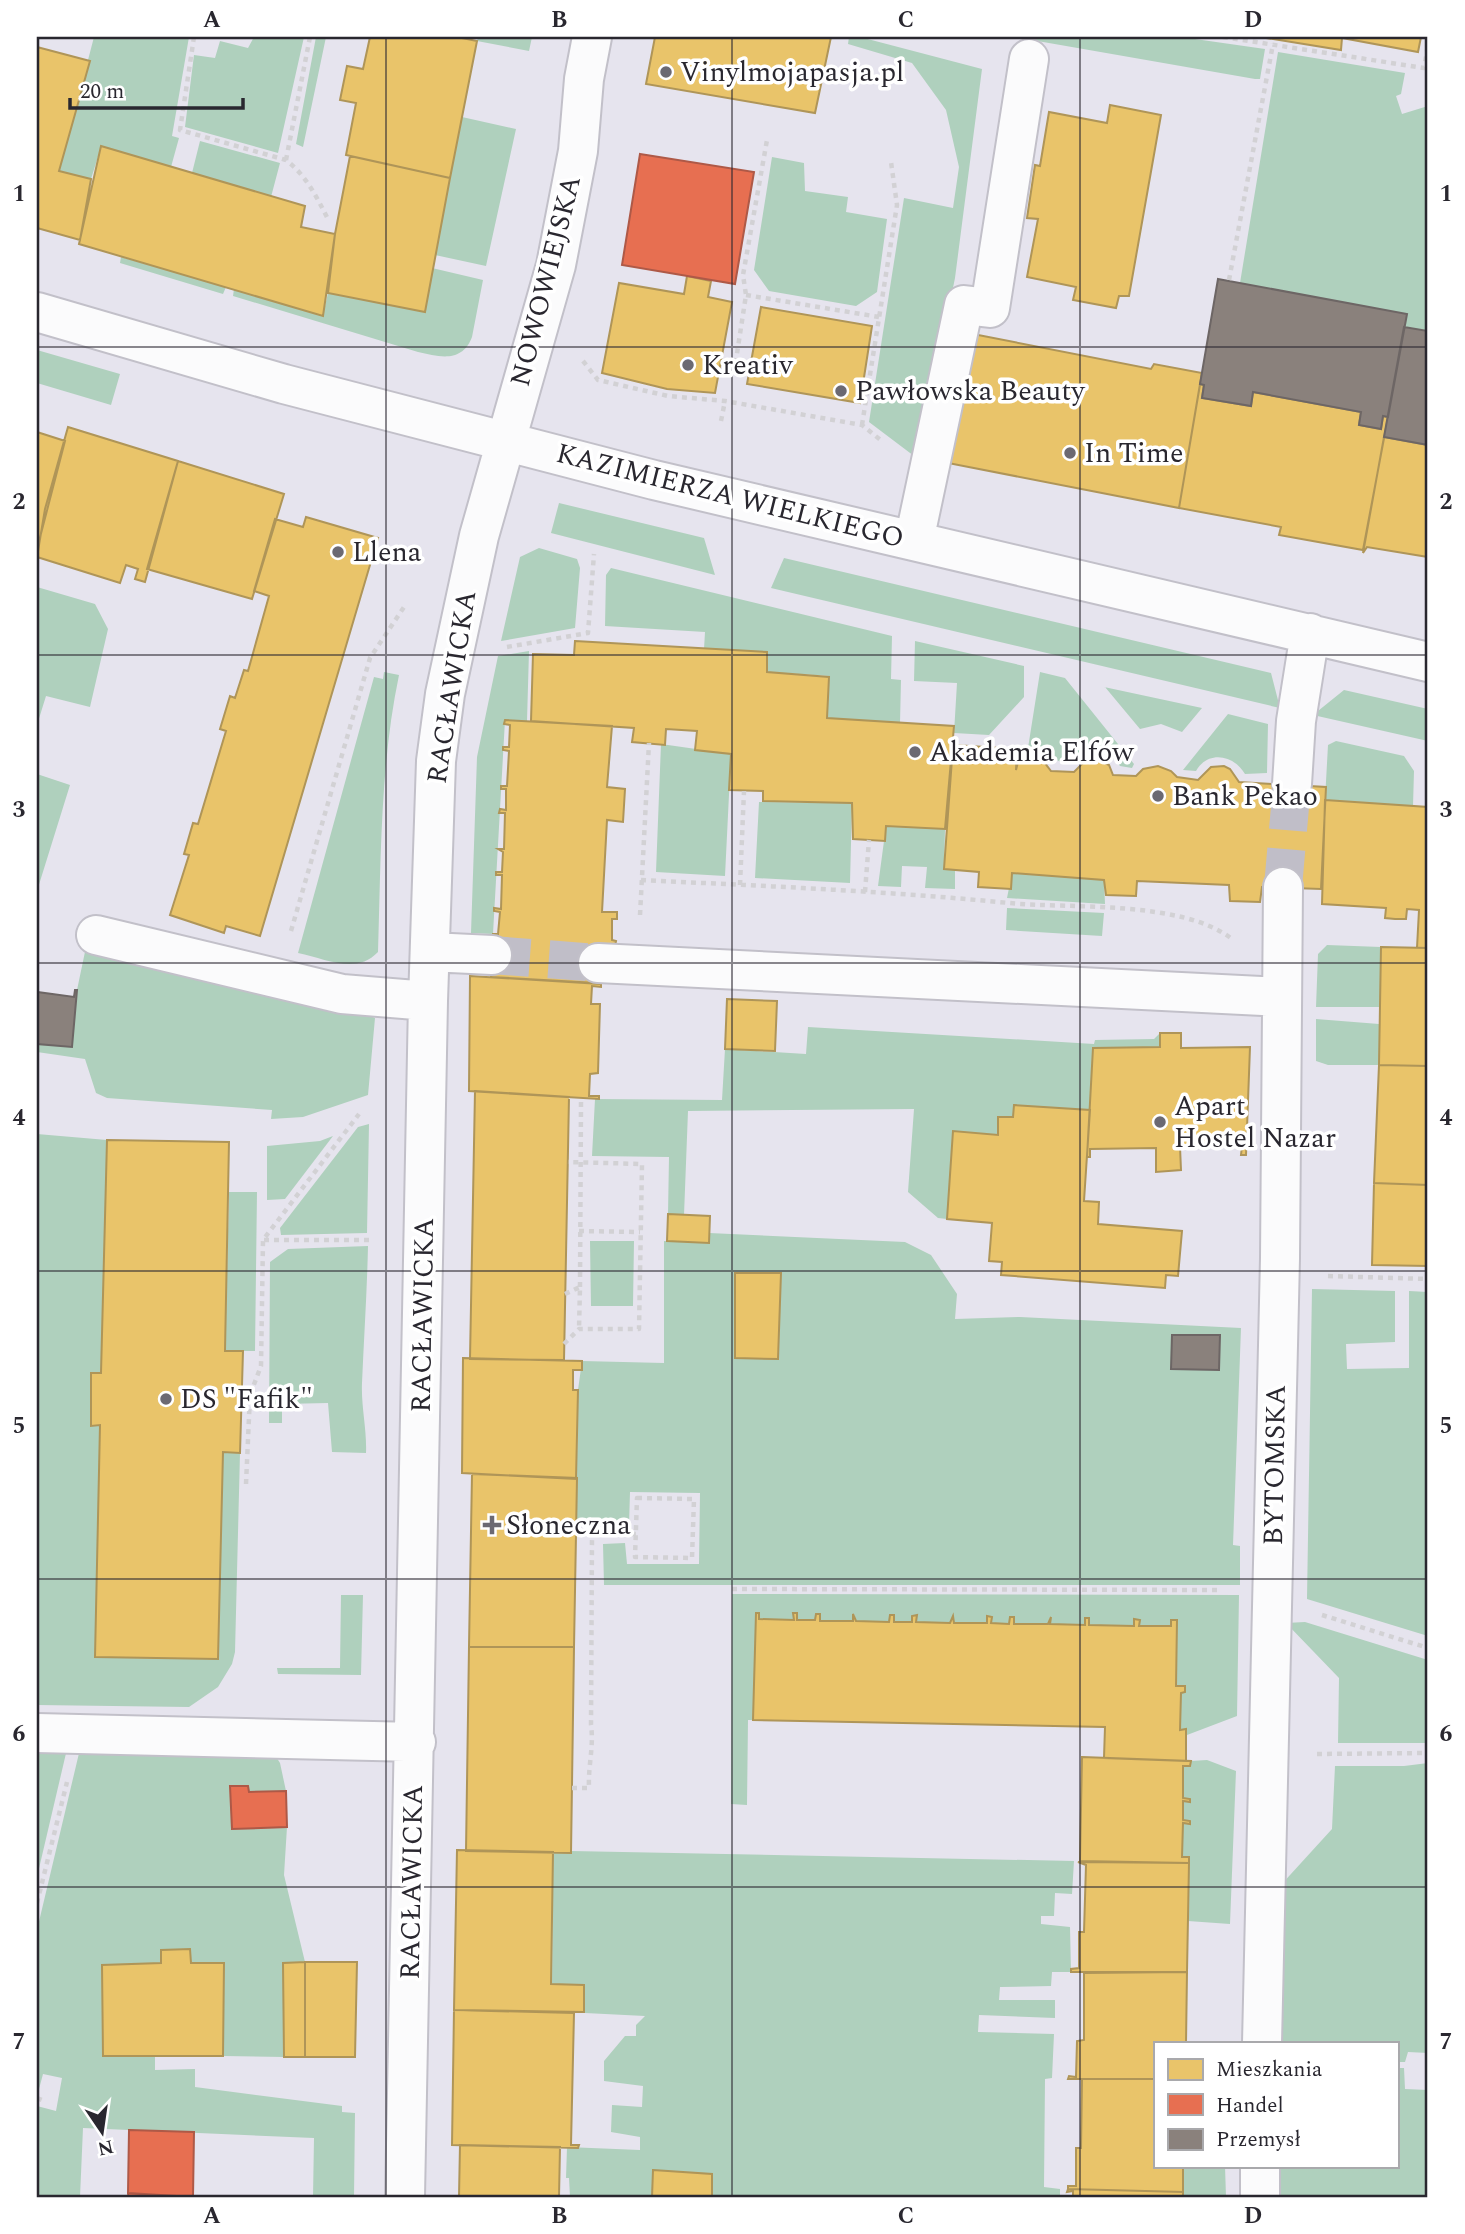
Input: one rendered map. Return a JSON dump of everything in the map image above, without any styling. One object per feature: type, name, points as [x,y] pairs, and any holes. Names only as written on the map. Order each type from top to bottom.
[{"type":"street","name":"NOWOWIEJSKA","points":[[504,441],[556,265],[578,151],[584,79],[592,37]]},
{"type":"street","points":[[914,541],[964,305],[989,308],[1029,59]]},
{"type":"street","name":"KAZIMIERZA WIELKIEGO","points":[[37,312],[284,384],[504,441],[1428,662]]},
{"type":"street","name":"RACŁAWICKA","points":[[405,2197],[434,798],[440,726],[479,536],[504,441]]},
{"type":"street","points":[[1292,785],[1296,721],[1310,633]]},
{"type":"street","name":"BYTOMSKA","points":[[1262,2042],[1280,1258],[1283,887]]},
{"type":"street","points":[[96,935],[342,994],[428,1001]]},
{"type":"street","points":[[430,952],[492,955]]},
{"type":"street","points":[[598,962],[1281,997]]},
{"type":"street","points":[[37,1733],[416,1742]]},
{"type":"street","points":[[1260,2168],[1260,2197]]},
{"type":"path","points":[[194,37],[180,130],[286,160],[311,186],[329,221]]},
{"type":"path","points":[[286,160],[310,37]]},
{"type":"path","points":[[1223,37],[1424,68],[1428,45]]},
{"type":"path","points":[[1229,280],[1273,44]]},
{"type":"path","points":[[734,373],[746,295],[743,275],[767,141]]},
{"type":"path","points":[[582,360],[598,380],[668,396],[725,401],[862,425],[897,205],[891,162]]},
{"type":"path","points":[[746,295],[879,317]]},
{"type":"path","points":[[721,421],[725,401]]},
{"type":"path","points":[[501,648],[588,633],[594,554]]},
{"type":"path","points":[[291,931],[370,657],[404,607]]},
{"type":"path","points":[[638,964],[649,743]]},
{"type":"path","points":[[740,885],[744,791]]},
{"type":"path","points":[[865,892],[869,839]]},
{"type":"path","points":[[641,880],[865,892],[1166,914],[1206,923],[1247,950],[1281,952]]},
{"type":"path","points":[[564,1344],[579,1329],[581,1102]]},
{"type":"path","points":[[246,1484],[250,1395],[261,1366],[263,1240],[359,1114]]},
{"type":"path","points":[[568,1162],[642,1164],[639,1329],[579,1329]]},
{"type":"path","points":[[579,1231],[640,1232]]},
{"type":"path","points":[[263,1240],[377,1240]]},
{"type":"path","points":[[1317,1276],[1428,1279]]},
{"type":"path","points":[[565,1294],[580,1287]]},
{"type":"path","points":[[637,1498],[694,1499],[692,1558],[635,1557],[636,1534],[637,1498]]},
{"type":"path","points":[[572,1788],[589,1788],[588,1761],[594,1749],[591,1724],[592,1535],[636,1534]]},
{"type":"path","points":[[732,1590],[1223,1590]]},
{"type":"path","points":[[1309,1611],[1428,1648]]},
{"type":"path","points":[[37,1903],[78,1734]]},
{"type":"path","points":[[1268,1751],[1284,1754],[1428,1753]]},
{"type":"green space","points":[[94,37],[189,37],[172,136],[179,138],[171,167],[101,147],[91,179],[59,171]]},
{"type":"green space","points":[[254,37],[304,37],[278,153],[185,127],[194,55],[215,58],[220,41],[248,48]]},
{"type":"green space","points":[[316,37],[326,37],[303,147],[296,144]]},
{"type":"green space","points":[[478,37],[532,37],[529,51],[477,41]]},
{"type":"green space","points":[[849,37],[860,37],[982,69],[955,278],[918,459],[869,422],[904,198],[953,208],[959,167],[946,110],[912,63],[848,44]]},
{"type":"green space","points":[[1015,37],[1181,37],[1265,49],[1260,79],[1255,79]]},
{"type":"green space","points":[[1278,52],[1405,73],[1401,94],[1396,96],[1402,114],[1428,106],[1428,331],[1404,327],[1406,314],[1240,283]]},
{"type":"green space","points":[[462,117],[516,129],[486,266],[435,255]]},
{"type":"green space","points":[[200,141],[280,163],[271,197],[192,173]]},
{"type":"green space","points":[[772,157],[804,163],[805,191],[848,197],[846,212],[887,219],[877,292],[856,306],[769,291],[754,270]]},
{"type":"green space","points":[[121,257],[226,287],[223,294],[120,263]]},
{"type":"green space","points":[[432,268],[483,280],[472,337],[462,351],[449,356],[418,352],[233,296],[234,289],[323,315],[328,293],[424,312]]},
{"type":"green space","points":[[37,350],[120,374],[111,405],[37,383]]},
{"type":"green space","points":[[559,503],[704,538],[715,575],[551,533]]},
{"type":"green space","points":[[539,548],[577,559],[580,568],[575,628],[501,641],[520,557]]},
{"type":"green space","points":[[784,558],[1271,673],[1280,708],[771,588]]},
{"type":"green space","points":[[611,568],[892,636],[891,679],[901,680],[900,723],[827,718],[829,676],[767,672],[767,652],[704,649],[705,632],[605,626],[606,575]]},
{"type":"green space","points":[[37,587],[95,604],[108,629],[90,707],[46,696],[37,725]]},
{"type":"green space","points":[[915,641],[1024,666],[1024,697],[989,735],[954,733],[957,683],[914,681]]},
{"type":"green space","points":[[529,651],[527,721],[505,720],[493,934],[471,933],[477,757],[498,656]]},
{"type":"green space","points":[[384,672],[399,675],[385,778],[378,952],[360,963],[341,963],[298,953],[374,677],[383,679]]},
{"type":"green space","points":[[1040,672],[1065,678],[1134,764],[1132,768],[1120,766],[1102,752],[1082,753],[1070,764],[1028,748]]},
{"type":"green space","points":[[1105,687],[1202,708],[1182,732],[1161,724],[1140,729]]},
{"type":"green space","points":[[1344,690],[1428,709],[1428,741],[1313,715]]},
{"type":"green space","points":[[1228,714],[1268,724],[1267,773],[1245,774],[1228,759],[1221,758],[1207,760],[1196,771],[1183,770]]},
{"type":"green space","points":[[1336,741],[1404,756],[1414,771],[1413,806],[1325,800],[1328,745]]},
{"type":"green space","points":[[661,744],[731,754],[725,876],[656,872]]},
{"type":"green space","points":[[37,774],[70,785],[37,891]]},
{"type":"green space","points":[[759,802],[852,803],[850,883],[755,878]]},
{"type":"green space","points":[[886,826],[945,829],[944,869],[955,870],[955,889],[925,888],[927,867],[902,866],[901,887],[878,886]]},
{"type":"green space","points":[[1012,873],[1104,880],[1105,904],[1007,898]]},
{"type":"green space","points":[[1007,908],[1104,913],[1102,936],[1006,930]]},
{"type":"green space","points":[[1327,945],[1381,947],[1380,1007],[1316,1007],[1318,954]]},
{"type":"green space","points":[[86,947],[361,1011],[375,1018],[368,1095],[303,1117],[271,1119],[272,1110],[107,1098],[96,1093],[85,1059],[37,1052],[37,1044],[72,1047],[77,990]]},
{"type":"green space","points":[[1316,1019],[1379,1024],[1379,1065],[1328,1065],[1316,1061]]},
{"type":"green space","points":[[808,1027],[1094,1044],[1095,1040],[1154,1039],[1160,1033],[1160,1047],[1090,1110],[1014,1105],[1013,1117],[999,1117],[998,1135],[953,1131],[947,1219],[938,1218],[908,1192],[914,1109],[688,1111],[684,1215],[668,1214],[669,1157],[592,1156],[595,1099],[722,1100],[725,1049],[806,1054]]},
{"type":"green space","points":[[369,1124],[367,1233],[281,1235],[280,1228],[358,1127]]},
{"type":"green space","points":[[37,1134],[107,1140],[101,1373],[91,1373],[91,1425],[100,1426],[95,1657],[218,1658],[223,1452],[240,1453],[235,1652],[232,1664],[218,1687],[189,1707],[37,1705]]},
{"type":"green space","points":[[333,1136],[285,1199],[267,1200],[267,1146],[320,1141]]},
{"type":"green space","points":[[229,1192],[257,1192],[255,1351],[225,1351]]},
{"type":"green space","points":[[709,1233],[905,1242],[931,1255],[957,1294],[955,1319],[1020,1317],[1241,1328],[1233,1545],[1240,1546],[1240,1585],[604,1585],[603,1544],[625,1543],[627,1564],[699,1564],[700,1493],[630,1492],[629,1525],[576,1524],[578,1390],[582,1361],[664,1363],[664,1241],[708,1243]]},
{"type":"green space","points":[[590,1241],[634,1241],[633,1306],[591,1306]]},
{"type":"green space","points":[[368,1246],[362,1383],[366,1453],[332,1452],[328,1403],[282,1404],[282,1423],[269,1423],[270,1262],[288,1249]]},
{"type":"green space","points":[[1312,1289],[1395,1291],[1395,1342],[1346,1344],[1347,1369],[1409,1368],[1409,1291],[1428,1292],[1428,1636],[1307,1599]]},
{"type":"green space","points":[[732,1594],[1239,1595],[1237,1716],[1187,1735],[1186,1729],[1180,1730],[1181,1693],[1185,1686],[1176,1686],[1177,1620],[1171,1620],[1171,1626],[1139,1626],[1139,1620],[1135,1619],[1134,1626],[1089,1625],[1089,1619],[1085,1618],[1085,1625],[1050,1624],[1050,1617],[1048,1624],[1014,1624],[1014,1617],[1010,1617],[1009,1624],[991,1623],[992,1617],[987,1617],[987,1623],[954,1623],[953,1616],[950,1623],[916,1622],[916,1615],[912,1616],[912,1622],[894,1622],[894,1615],[890,1615],[889,1622],[856,1621],[854,1614],[853,1621],[820,1621],[819,1614],[816,1614],[815,1620],[798,1620],[797,1613],[793,1613],[794,1620],[759,1619],[759,1613],[756,1613],[753,1720],[748,1720],[747,1805],[731,1804]]},
{"type":"green space","points":[[341,1595],[363,1595],[361,1675],[278,1674],[277,1668],[340,1668]]},
{"type":"green space","points":[[1305,1622],[1428,1660],[1428,1743],[1338,1743],[1339,1678],[1286,1623]]},
{"type":"green space","points":[[37,1748],[67,1749],[37,1877]]},
{"type":"green space","points":[[80,1749],[273,1752],[280,1763],[286,1791],[249,1792],[248,1786],[230,1787],[232,1829],[287,1827],[284,1875],[305,1962],[283,1964],[284,2057],[223,2056],[224,1963],[191,1963],[189,1949],[161,1950],[161,1963],[102,1966],[104,2056],[155,2057],[155,2070],[195,2069],[195,2087],[342,2106],[342,2112],[355,2113],[354,2197],[313,2197],[314,2138],[83,2128],[80,2197],[37,2197],[37,2106],[56,2111],[62,2078],[43,2074],[37,2089],[37,1930]]},
{"type":"green space","points":[[1207,1760],[1236,1771],[1230,1924],[1188,1921],[1189,1857],[1182,1857],[1183,1823],[1190,1823],[1183,1820],[1183,1801],[1190,1801],[1183,1798],[1183,1766],[1190,1766],[1191,1761]]},
{"type":"green space","points":[[1428,1763],[1428,2053],[1408,2052],[1405,2062],[1398,2062],[1398,2042],[1277,2042],[1280,1886],[1332,1829],[1335,1766],[1404,1766]]},
{"type":"green space","points":[[553,1852],[1074,1861],[1072,1894],[1055,1893],[1054,1916],[1041,1916],[1041,1924],[1070,1927],[1071,1972],[1052,1972],[1051,1986],[1000,1987],[999,2000],[1055,2000],[1055,2018],[979,2015],[978,2032],[1054,2034],[1052,2078],[1045,2079],[1044,2187],[1060,2189],[1060,2197],[712,2197],[712,2174],[654,2170],[652,2197],[570,2197],[569,2178],[566,2178],[567,2147],[640,2150],[640,2137],[611,2132],[612,2105],[642,2107],[643,2086],[604,2081],[604,2061],[625,2036],[636,2036],[636,2025],[645,2016],[585,2013],[584,1985],[552,1984]]},
{"type":"green space","points":[[1398,2068],[1404,2068],[1405,2089],[1428,2090],[1428,2197],[1273,2197],[1274,2168],[1398,2168]]},
{"type":"green space","points":[[1183,2168],[1225,2168],[1226,2197],[1183,2197]]},
{"type":"building: Mieszkania","points":[[370,37],[457,37],[477,41],[450,178],[346,155],[356,103],[340,100],[347,66],[363,69]]},
{"type":"building: Mieszkania","points":[[655,37],[831,37],[815,113],[646,84]]},
{"type":"building: Mieszkania","points":[[1260,37],[1421,37],[1418,52],[1342,38],[1341,50]]},
{"type":"building: Mieszkania","points":[[37,47],[90,61],[59,171],[91,179],[80,240],[37,228]]},
{"type":"building: Mieszkania","points":[[1110,105],[1161,115],[1129,296],[1119,296],[1116,308],[1073,300],[1076,287],[1027,277],[1038,219],[1027,218],[1035,165],[1040,166],[1049,112],[1107,123]]},
{"type":"building: Mieszkania","points":[[101,146],[305,206],[301,227],[335,234],[323,316],[79,244]]},
{"type":"building: Mieszkania","points":[[350,156],[450,178],[425,312],[328,293],[335,234]]},
{"type":"building: Mieszkania","points":[[687,276],[711,281],[708,297],[732,302],[715,393],[667,389],[602,373],[619,283],[684,294]]},
{"type":"building: Mieszkania","points":[[761,307],[872,326],[860,403],[747,384]]},
{"type":"building: Mieszkania","points":[[973,334],[1151,369],[1154,364],[1202,373],[1179,508],[948,463]]},
{"type":"building: Mieszkania","points":[[1200,384],[1204,385],[1202,398],[1251,406],[1253,392],[1361,412],[1359,425],[1381,429],[1383,416],[1388,417],[1363,550],[1279,535],[1281,527],[1179,508]]},
{"type":"building: Mieszkania","points":[[68,427],[178,461],[145,582],[135,579],[138,569],[126,565],[120,583],[37,557],[45,509]]},
{"type":"building: Mieszkania","points":[[37,432],[65,441],[37,549]]},
{"type":"building: Mieszkania","points":[[1384,437],[1428,445],[1428,557],[1367,547],[1363,553]]},
{"type":"building: Mieszkania","points":[[178,461],[284,494],[252,599],[147,569]]},
{"type":"building: Mieszkania","points":[[306,517],[378,538],[260,936],[226,926],[224,933],[170,915],[189,855],[184,854],[193,823],[198,824],[226,731],[220,729],[230,696],[235,698],[244,670],[248,671],[269,596],[254,591],[275,519],[303,527]]},
{"type":"building: Mieszkania","points":[[575,641],[767,652],[767,672],[829,677],[827,718],[954,726],[945,829],[886,826],[885,841],[853,839],[852,803],[763,801],[763,791],[729,790],[731,754],[695,750],[697,731],[666,729],[665,745],[632,742],[634,728],[531,721],[533,654],[574,655]]},
{"type":"building: Mieszkania","points":[[505,720],[612,726],[607,787],[625,789],[623,822],[607,820],[602,912],[617,912],[617,919],[612,919],[612,940],[616,941],[615,946],[598,963],[597,983],[491,977],[493,934],[498,934],[500,912],[494,911],[494,908],[501,909],[502,875],[496,875],[496,872],[502,872],[503,852],[498,849],[504,849],[505,813],[499,813],[500,809],[506,810],[506,789],[501,789],[501,786],[507,786],[509,751],[503,750],[503,747],[509,747],[510,725],[504,724]]},
{"type":"building: Mieszkania","points":[[953,745],[1017,749],[1016,770],[1018,762],[1025,757],[1041,758],[1051,771],[1074,772],[1085,761],[1099,760],[1109,765],[1113,775],[1136,776],[1143,769],[1158,766],[1171,771],[1177,777],[1198,780],[1211,767],[1224,766],[1230,769],[1239,782],[1326,787],[1321,889],[1262,887],[1260,902],[1230,901],[1229,885],[1137,881],[1136,896],[1106,895],[1104,880],[1012,873],[1011,889],[978,887],[979,872],[944,869]]},
{"type":"building: Mieszkania","points":[[1325,800],[1428,807],[1428,948],[1417,948],[1419,910],[1407,909],[1406,919],[1395,919],[1385,918],[1386,908],[1322,904]]},
{"type":"building: Mieszkania","points":[[1381,947],[1428,948],[1428,1066],[1379,1065]]},
{"type":"building: Mieszkania","points":[[470,976],[601,984],[601,987],[592,986],[591,1004],[600,1004],[598,1073],[590,1074],[589,1096],[599,1096],[599,1099],[469,1091]]},
{"type":"building: Mieszkania","points":[[727,999],[777,1001],[775,1051],[725,1049]]},
{"type":"building: Mieszkania","points":[[1160,1033],[1181,1033],[1181,1048],[1250,1047],[1246,1155],[1241,1155],[1242,1146],[1180,1147],[1181,1170],[1156,1172],[1156,1148],[1090,1149],[1090,1157],[1087,1157],[1093,1048],[1160,1047]]},
{"type":"building: Mieszkania","points":[[1379,1065],[1428,1066],[1428,1185],[1374,1183]]},
{"type":"building: Mieszkania","points":[[475,1091],[569,1097],[564,1360],[470,1359]]},
{"type":"building: Mieszkania","points":[[1014,1105],[1090,1110],[1084,1201],[1099,1202],[1098,1224],[1182,1231],[1178,1276],[1166,1275],[1165,1288],[1001,1275],[1002,1262],[989,1261],[992,1223],[947,1219],[953,1131],[998,1135],[998,1117],[1013,1117]]},
{"type":"building: Mieszkania","name":"DS \"Fafik\"","points":[[107,1140],[229,1142],[225,1351],[243,1351],[240,1453],[223,1452],[218,1659],[95,1657],[100,1425],[91,1426],[91,1373],[101,1373]]},
{"type":"building: Mieszkania","points":[[1374,1183],[1428,1185],[1428,1266],[1372,1265]]},
{"type":"building: Mieszkania","points":[[668,1214],[710,1216],[709,1243],[667,1241]]},
{"type":"building: Mieszkania","points":[[735,1273],[781,1273],[778,1359],[735,1358]]},
{"type":"building: Mieszkania","points":[[463,1358],[582,1361],[582,1370],[573,1370],[573,1390],[578,1390],[576,1479],[462,1473]]},
{"type":"building: Mieszkania","points":[[472,1474],[577,1478],[574,1647],[469,1647]]},
{"type":"building: Mieszkania","points":[[756,1613],[759,1613],[759,1619],[794,1620],[793,1613],[797,1613],[797,1620],[815,1620],[816,1614],[820,1614],[820,1621],[853,1621],[853,1614],[856,1621],[889,1622],[890,1615],[894,1615],[894,1622],[912,1622],[912,1616],[917,1615],[916,1622],[950,1623],[953,1616],[954,1623],[987,1623],[987,1616],[992,1617],[991,1623],[1009,1624],[1010,1617],[1014,1617],[1014,1624],[1048,1624],[1051,1617],[1050,1624],[1085,1625],[1085,1618],[1089,1618],[1089,1625],[1134,1626],[1134,1619],[1140,1620],[1139,1626],[1171,1626],[1171,1620],[1177,1620],[1176,1686],[1185,1686],[1185,1692],[1181,1693],[1180,1730],[1186,1729],[1186,1761],[1104,1758],[1105,1727],[753,1720]]},
{"type":"building: Mieszkania","points":[[469,1647],[574,1647],[571,1853],[466,1851]]},
{"type":"building: Mieszkania","points":[[1082,1757],[1191,1761],[1190,1766],[1183,1766],[1183,1798],[1190,1799],[1190,1802],[1183,1801],[1183,1820],[1190,1821],[1190,1824],[1183,1823],[1182,1857],[1189,1857],[1189,1863],[1080,1861]]},
{"type":"building: Mieszkania","points":[[457,1850],[553,1852],[551,1984],[584,1985],[584,2012],[454,2010]]},
{"type":"building: Mieszkania","points":[[1078,1862],[1189,1863],[1187,1972],[1071,1972],[1071,1969],[1079,1968],[1079,1932],[1084,1932],[1086,1865]]},
{"type":"building: Mieszkania","points":[[190,1949],[191,1963],[224,1963],[223,2056],[103,2056],[102,1965],[161,1963],[161,1950]]},
{"type":"building: Mieszkania","points":[[305,1962],[305,2057],[284,2057],[283,1963]]},
{"type":"building: Mieszkania","points":[[305,1962],[357,1962],[355,2057],[305,2057]]},
{"type":"building: Mieszkania","points":[[1187,1972],[1186,2042],[1154,2042],[1154,2079],[1068,2079],[1069,2076],[1076,2077],[1077,2041],[1084,2040],[1084,1973]]},
{"type":"building: Mieszkania","points":[[454,2010],[574,2013],[571,2145],[579,2145],[578,2148],[452,2145]]},
{"type":"building: Mieszkania","points":[[1082,2079],[1154,2079],[1154,2168],[1183,2168],[1183,2192],[1068,2189],[1068,2186],[1076,2186],[1076,2148],[1081,2148]]},
{"type":"building: Mieszkania","points":[[460,2145],[560,2147],[559,2197],[459,2197]]},
{"type":"building: Mieszkania","points":[[653,2170],[712,2174],[712,2197],[652,2197]]},
{"type":"building: Mieszkania","points":[[1068,2189],[1183,2192],[1183,2197],[1073,2197],[1073,2191],[1067,2192]]},
{"type":"building: Handel","points":[[640,154],[754,172],[735,284],[622,265]]},
{"type":"building: Handel","points":[[230,1786],[248,1786],[249,1792],[286,1791],[287,1827],[232,1829]]},
{"type":"building: Handel","points":[[129,2130],[194,2132],[193,2197],[128,2193]]},
{"type":"building: Handel","points":[[128,2193],[182,2197],[128,2197]]},
{"type":"building: Przemysł","points":[[1218,279],[1407,314],[1388,417],[1383,416],[1381,429],[1359,425],[1361,412],[1253,392],[1251,406],[1202,398],[1204,385],[1200,384]]},
{"type":"building: Przemysł","points":[[1404,327],[1428,331],[1428,445],[1384,437]]},
{"type":"building: Przemysł","points":[[75,990],[72,1047],[37,1044],[37,992],[74,997]]},
{"type":"building: Przemysł","points":[[1172,1335],[1220,1335],[1219,1370],[1171,1369]]},
{"type":"tunnel","points":[[1283,887],[1292,784]]},
{"type":"tunnel","points":[[492,955],[598,963]]},
{"type":"place","name":"Vinylmojapasja.pl","points":[[666,72]]},
{"type":"place","name":"Kreativ","points":[[688,365]]},
{"type":"place","name":"Pawłowska Beauty","points":[[841,391]]},
{"type":"place","name":"In Time","points":[[1070,453]]},
{"type":"place","name":"Llena","points":[[338,552]]},
{"type":"place","name":"Akademia Elfów","points":[[915,752]]},
{"type":"place","name":"Bank Pekao","points":[[1158,796]]},
{"type":"place","name":"Apart Hostel Nazar","points":[[1160,1122]]},
{"type":"place","name":"DS \"Fafik\"","points":[[166,1399]]},
{"type":"place","name":"Słoneczna","points":[[492,1525]]}]
